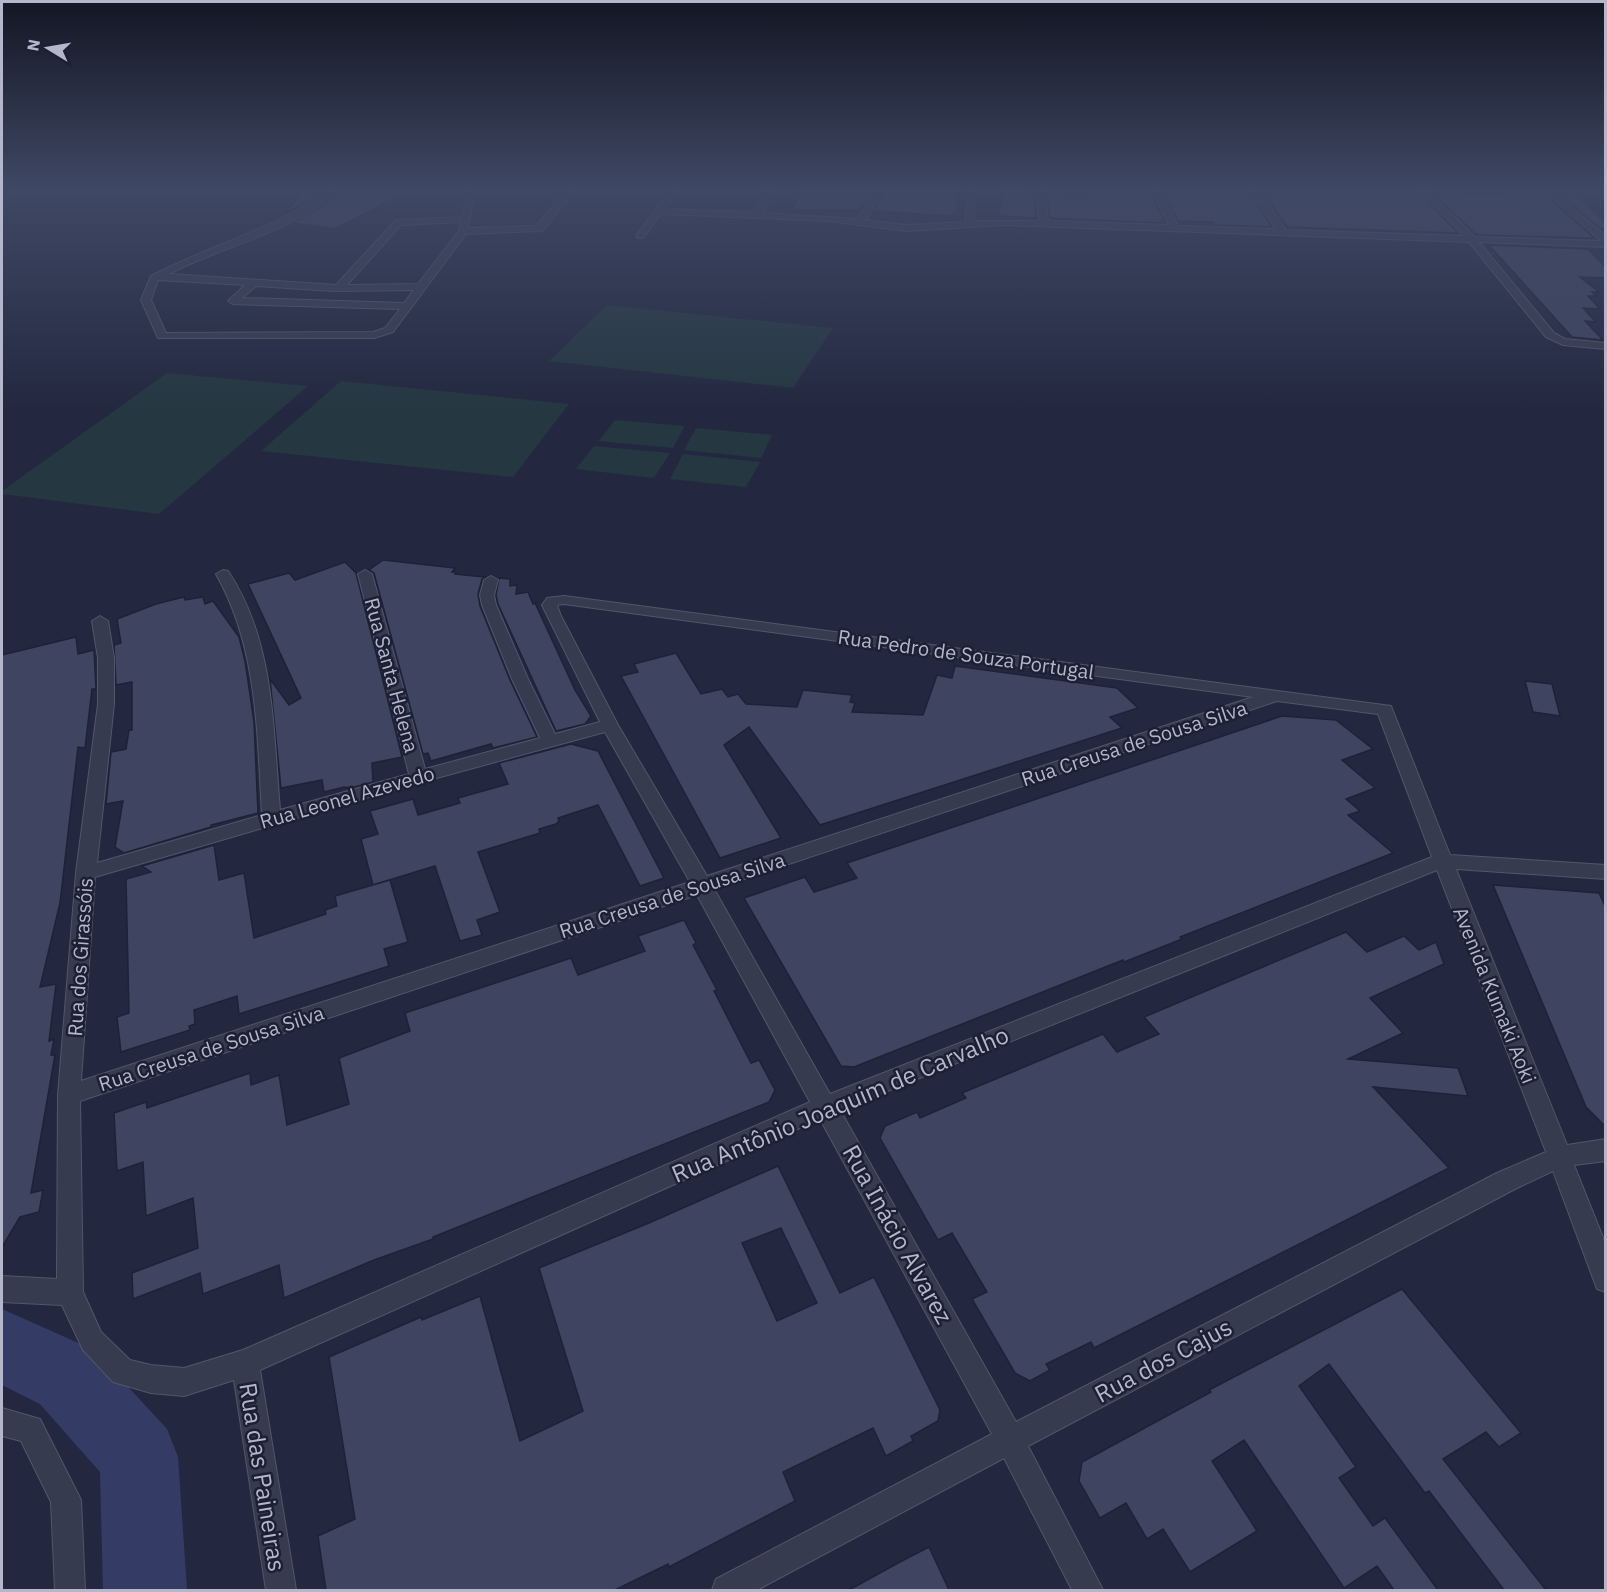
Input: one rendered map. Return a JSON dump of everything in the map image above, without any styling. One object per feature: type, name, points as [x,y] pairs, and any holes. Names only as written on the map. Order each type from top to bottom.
[{"type":"street","points":[[185,262],[154,278],[146,300],[162,336],[374,335],[389,330],[440,262]]},
{"type":"street","points":[[339,288],[362,262]]},
{"type":"street","points":[[1491,262],[1550,335],[1563,342],[1605,346]]},
{"type":"street","points":[[158,276],[339,288],[421,287]]},
{"type":"street","points":[[253,283],[232,301],[407,306]]},
{"type":"street","points":[[224,574],[243,607],[252,640],[259,680],[272,819]]},
{"type":"street","name":"Rua Santa Helena","points":[[365,574],[418,776]]},
{"type":"street","points":[[490,580],[487,595],[489,605],[520,679],[550,741]]},
{"type":"street","name":"Rua Pedro de Souza Portugal","points":[[549,605],[552,601],[564,600],[1385,710]]},
{"type":"street","name":"Rua Inácio Alvarez","points":[[549,605],[610,726],[870,1183],[1010,1440],[1088,1590]]},
{"type":"street","name":"Rua dos Girassóis","points":[[70,1293],[69,1095],[86,873],[106,704],[106,658],[100,621]]},
{"type":"street","name":"Rua Creusa de Sousa Silva","points":[[69,1095],[1275,696]]},
{"type":"street","name":"Avenida Kumaki Aoki","points":[[1385,710],[1442,861],[1560,1156],[1605,1280]]},
{"type":"street","name":"Rua Leonel Azevedo","points":[[86,873],[418,776],[610,726]]},
{"type":"street","points":[[1442,861],[1605,872]]},
{"type":"street","name":"Rua Antônio Joaquim de Carvalho","points":[[70,1293],[92,1341],[123,1372],[151,1379],[184,1382],[245,1364],[825,1106],[1442,861]]},
{"type":"street","name":"Rua dos Cajus","points":[[727,1590],[1506,1181],[1560,1156],[1579,1151],[1605,1150]]},
{"type":"street","points":[[2,1289],[70,1293]]},
{"type":"street","name":"Rua das Paineiras","points":[[245,1364],[281,1590]]},
{"type":"street","points":[[2,1422],[30,1429],[66,1500],[70,1590]]},
{"type":"shaded area","points":[[607,305],[833,328],[793,388],[549,361]]},
{"type":"shaded area","points":[[167,373],[308,386],[159,514],[2,494],[2,491]]},
{"type":"shaded area","points":[[341,381],[569,404],[513,477],[261,451]]},
{"type":"shaded area","points":[[615,420],[685,426],[673,448],[599,441]]},
{"type":"shaded area","points":[[696,428],[772,435],[761,458],[684,450]]},
{"type":"shaded area","points":[[594,446],[670,453],[654,478],[576,469]]},
{"type":"shaded area","points":[[683,454],[760,462],[746,487],[670,479]]},
{"type":"building","points":[[1505,262],[1601,262],[1605,266],[1605,278],[1580,277],[1599,292],[1592,292],[1596,296],[1588,296],[1600,309],[1583,308],[1596,322],[1585,321],[1603,340],[1572,337]]},
{"type":"building","points":[[383,560],[455,568],[452,572],[456,572],[455,574],[485,577],[482,579],[478,594],[480,606],[510,680],[537,737],[493,748],[491,744],[431,761],[428,753],[423,754],[374,573],[369,570]]},
{"type":"building","points":[[345,562],[356,573],[402,757],[372,763],[373,782],[351,788],[344,787],[324,792],[322,780],[281,788],[270,679],[289,705],[301,698],[248,584],[289,573],[295,580]]},
{"type":"building","points":[[499,578],[510,579],[510,586],[517,585],[516,594],[528,592],[533,604],[535,603],[575,690],[591,716],[585,724],[556,731],[498,604],[496,595]]},
{"type":"building","points":[[184,597],[185,600],[203,597],[205,604],[213,601],[239,637],[254,722],[258,813],[211,825],[211,827],[124,853],[115,847],[123,801],[106,804],[111,752],[126,749],[129,730],[132,730],[132,682],[116,685],[114,645],[121,643],[117,619],[156,604]]},
{"type":"building","points":[[76,637],[78,654],[94,650],[96,689],[92,689],[85,748],[78,747],[60,903],[40,987],[56,984],[49,1041],[54,1039],[51,1055],[55,1055],[31,1193],[43,1190],[39,1212],[20,1217],[2,1247],[2,655]]},
{"type":"building","points":[[676,653],[701,694],[722,689],[728,697],[738,694],[746,704],[797,707],[803,690],[852,695],[850,702],[855,703],[852,712],[923,715],[937,675],[952,678],[955,666],[1117,688],[1138,708],[1110,717],[1122,728],[820,825],[749,727],[724,745],[781,838],[720,858],[621,676],[638,672],[634,664]]},
{"type":"building","points":[[1525,681],[1552,684],[1560,716],[1533,712]]},
{"type":"building","points":[[1282,716],[1336,720],[1373,749],[1342,760],[1375,788],[1346,799],[1360,811],[1348,815],[1393,853],[1180,937],[1182,939],[1162,947],[1124,962],[1123,960],[854,1067],[841,1066],[744,898],[805,877],[814,892],[857,878],[847,863]]},
{"type":"building","points":[[571,744],[598,751],[664,878],[640,886],[598,805],[558,818],[559,821],[556,824],[539,829],[540,833],[478,852],[500,912],[477,920],[482,935],[460,941],[435,866],[373,885],[361,839],[378,834],[370,811],[413,799],[418,815],[460,803],[458,798],[508,784],[499,763]]},
{"type":"building","points":[[214,845],[219,880],[244,873],[254,938],[326,914],[325,910],[337,906],[335,896],[390,880],[408,942],[384,949],[389,966],[239,1014],[237,996],[194,1010],[195,1024],[189,1026],[190,1030],[121,1052],[117,1017],[129,1013],[126,879],[151,872],[142,866]]},
{"type":"building","points":[[1493,885],[1599,893],[1605,906],[1605,1126],[1586,1107]]},
{"type":"building","points":[[684,920],[696,943],[693,945],[717,990],[714,991],[751,1063],[759,1060],[775,1090],[769,1102],[284,1298],[279,1265],[203,1294],[200,1273],[133,1299],[132,1273],[198,1248],[193,1198],[146,1216],[143,1162],[117,1171],[114,1113],[146,1102],[147,1108],[250,1073],[251,1085],[279,1075],[287,1125],[349,1104],[339,1058],[410,1031],[405,1013],[571,958],[578,975],[645,951],[638,936]]},
{"type":"building","points":[[1346,932],[1367,952],[1404,936],[1419,950],[1436,942],[1444,964],[1370,998],[1403,1033],[1348,1059],[1458,1068],[1468,1096],[1373,1087],[1449,1168],[1094,1348],[1091,1342],[1046,1364],[1050,1370],[1030,1381],[1015,1373],[972,1299],[987,1292],[952,1233],[938,1240],[880,1138],[885,1126],[917,1112],[920,1118],[966,1098],[962,1093],[1103,1034],[1117,1052],[1159,1034],[1144,1017]]},
{"type":"building","points":[[778,1166],[840,1293],[874,1277],[940,1410],[938,1421],[911,1436],[913,1441],[886,1456],[873,1428],[783,1472],[795,1501],[669,1567],[668,1564],[615,1590],[326,1590],[318,1536],[355,1519],[329,1357],[421,1317],[422,1320],[480,1296],[520,1441],[583,1411],[539,1268]],"holes":[[[781,1228],[817,1303],[777,1321],[742,1243]]]},
{"type":"building","points":[[1402,1289],[1521,1433],[1499,1447],[1486,1432],[1443,1459],[1546,1590],[1504,1590],[1429,1491],[1425,1493],[1329,1364],[1299,1386],[1356,1467],[1339,1478],[1373,1526],[1385,1518],[1438,1590],[1394,1590],[1377,1566],[1344,1588],[1244,1440],[1212,1461],[1257,1531],[1190,1572],[1163,1529],[1147,1539],[1126,1503],[1100,1518],[1079,1481],[1082,1462],[1211,1392],[1209,1390]]},
{"type":"building","points":[[929,1547],[949,1590],[849,1590],[898,1563]]},
{"type":"waterway","points":[[2,1346],[67,1377],[139,1457],[145,1590]]}]
